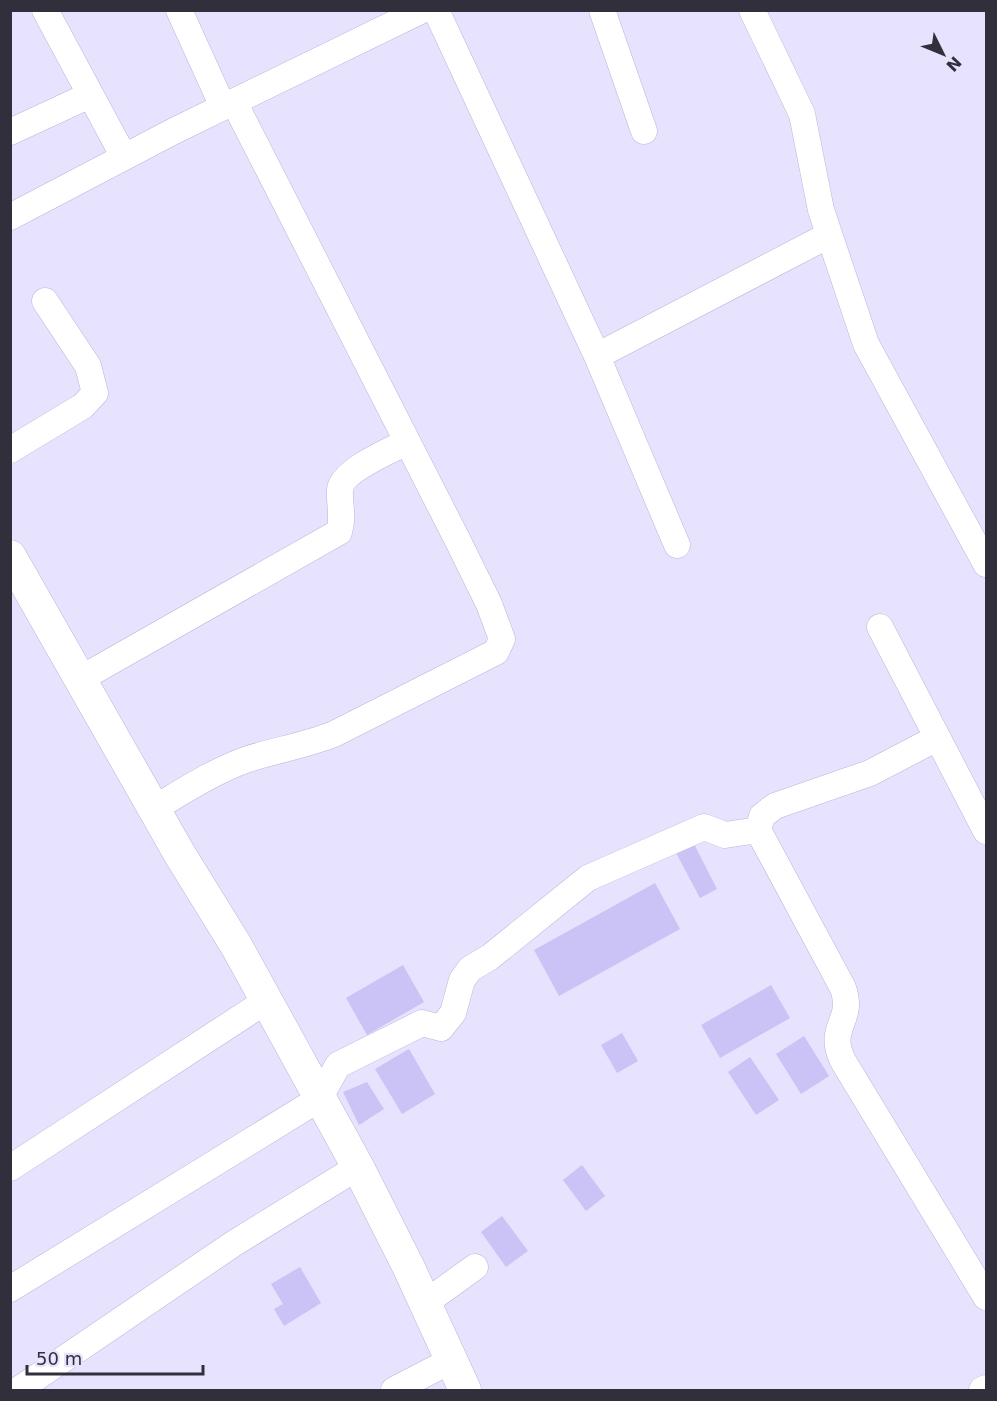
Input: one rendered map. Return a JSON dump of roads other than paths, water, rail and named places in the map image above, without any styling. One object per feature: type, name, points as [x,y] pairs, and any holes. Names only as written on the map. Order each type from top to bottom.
[{"type":"street","points":[[45,10],[124,157]]},
{"type":"street","points":[[153,809],[225,769],[249,759],[309,744],[333,734],[496,652],[502,639],[497,623],[407,442],[179,10]]},
{"type":"street","points":[[10,217],[229,105],[379,20],[422,10]]},
{"type":"street","points":[[436,10],[597,356],[677,545]]},
{"type":"street","points":[[602,10],[644,131]]},
{"type":"street","points":[[752,10],[802,114],[829,235],[866,344],[987,564]]},
{"type":"street","points":[[10,132],[90,95]]},
{"type":"street","points":[[597,356],[829,235]]},
{"type":"street","points":[[10,450],[83,406],[95,393],[88,366],[45,301]]},
{"type":"street","points":[[80,679],[339,532],[343,519],[340,488],[347,477],[407,442]]},
{"type":"street","points":[[10,556],[358,1167],[465,1390]]},
{"type":"street","points":[[880,627],[987,831]]},
{"type":"street","points":[[937,738],[870,773],[775,806],[762,816],[758,830],[848,1001],[846,1016],[837,1030],[835,1045],[987,1297]]},
{"type":"street","points":[[10,1289],[319,1099],[338,1065],[422,1023],[441,1028],[453,1013],[462,980],[470,969],[490,957],[588,878],[704,827],[725,836],[758,830]]},
{"type":"street","points":[[10,1168],[266,1002]]},
{"type":"street","points":[[18,1390],[233,1244],[358,1167]]},
{"type":"street","points":[[425,1303],[475,1267]]},
{"type":"street","points":[[394,1390],[452,1360]]},
{"type":"street","points":[[982,1390],[987,1388]]}]
